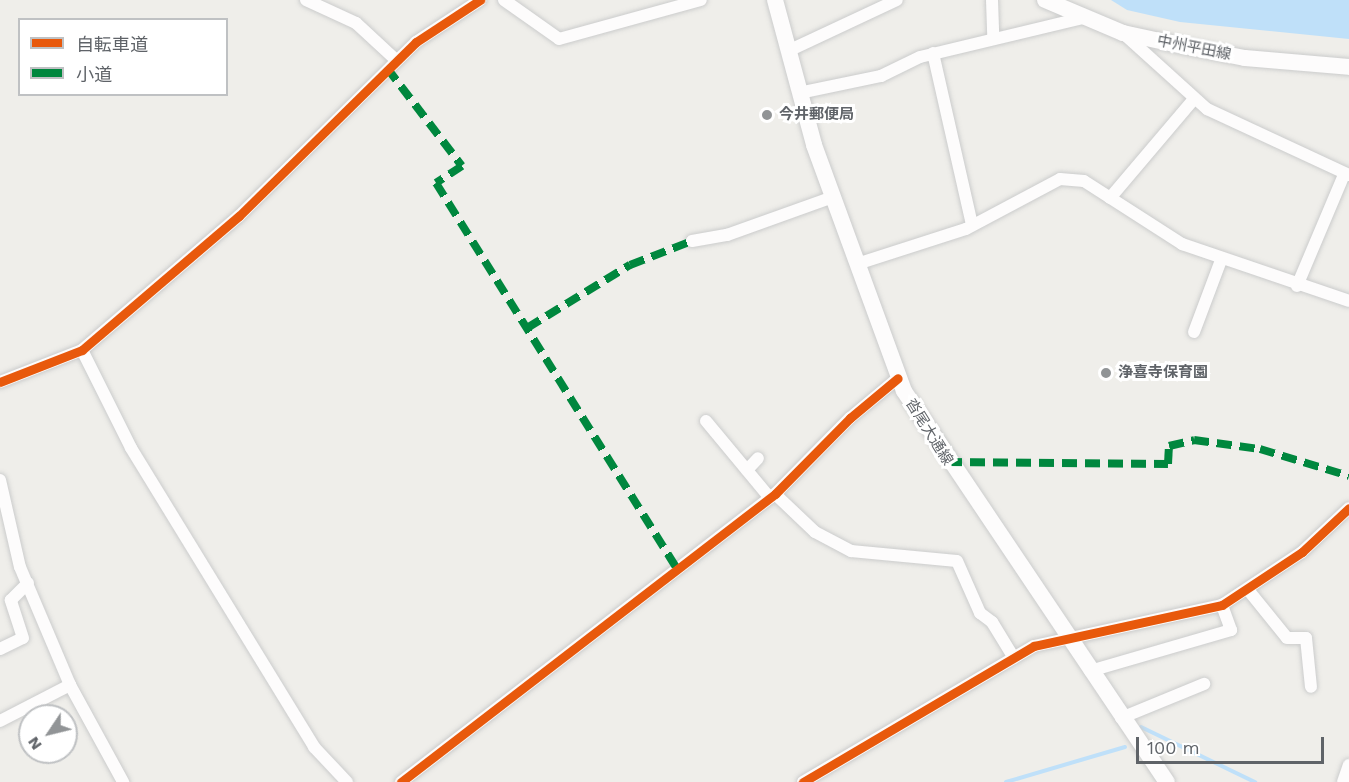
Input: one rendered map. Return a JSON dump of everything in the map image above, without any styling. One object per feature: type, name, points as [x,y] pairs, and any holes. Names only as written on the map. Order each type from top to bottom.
[{"type":"main road","name":"沓尾大通線","points":[[775,0],[799,93],[833,196],[860,263],[898,378],[947,462],[1167,782]]},
{"type":"main road","name":"中州平田線","points":[[1046,0],[1124,33],[1245,58],[1349,67]]},
{"type":"street","points":[[306,0],[356,23],[396,60]]},
{"type":"street","points":[[0,382],[82,350],[239,216],[396,60],[480,0]]},
{"type":"street","points":[[504,0],[560,39],[701,0]]},
{"type":"street","points":[[788,51],[897,0]]},
{"type":"street","points":[[992,0],[993,37]]},
{"type":"street","points":[[799,93],[881,76],[933,53],[993,37],[1086,17]]},
{"type":"street","points":[[1124,33],[1193,99],[1347,175],[1297,286]]},
{"type":"street","points":[[933,53],[972,225]]},
{"type":"street","points":[[1110,198],[1193,99]]},
{"type":"street","points":[[860,263],[972,225],[1060,179],[1084,181],[1182,244],[1221,260],[1349,302]]},
{"type":"street","points":[[692,241],[727,235],[833,196]]},
{"type":"street","points":[[1194,332],[1221,260]]},
{"type":"street","points":[[82,350],[131,448],[314,747],[347,782]]},
{"type":"street","points":[[401,782],[773,496],[898,378]]},
{"type":"street","points":[[706,421],[747,470],[815,532],[851,551],[957,561],[980,614],[993,622],[1014,658]]},
{"type":"street","points":[[747,470],[758,458]]},
{"type":"street","points":[[0,480],[28,583],[70,685],[123,782]]},
{"type":"street","points":[[802,782],[1014,658],[1067,636],[1222,605],[1249,591],[1336,525],[1349,508]]},
{"type":"street","points":[[0,649],[23,638],[11,600],[28,583]]},
{"type":"street","points":[[1249,591],[1287,638],[1306,638],[1311,687]]},
{"type":"street","points":[[1090,671],[1231,630],[1222,605]]},
{"type":"street","points":[[1121,718],[1204,684]]},
{"type":"street","points":[[0,721],[70,685]]},
{"type":"street","points":[[1344,782],[1349,765]]},
{"type":"water","points":[[1111,0],[1349,0],[1349,39],[1180,22],[1127,10]]},
{"type":"waterway","points":[[1141,727],[1255,782]]},
{"type":"waterway","points":[[1006,782],[1125,747]]},
{"type":"marked path","points":[[387,68],[462,166],[436,183],[677,569]]},
{"type":"marked path","points":[[527,328],[630,265],[692,241]]},
{"type":"marked path","points":[[947,462],[1168,464],[1169,446],[1194,440],[1260,449],[1349,476]]},
{"type":"cycle path","points":[[0,382],[82,350],[239,216],[416,42],[480,0]]},
{"type":"cycle path","points":[[401,782],[775,494],[850,418],[898,378]]},
{"type":"cycle path","points":[[803,782],[1034,646],[1222,605],[1302,552],[1349,508]]},
{"type":"place","name":"今井郵便局","points":[[767,115]]},
{"type":"place","name":"浄喜寺保育園","points":[[1106,373]]}]
